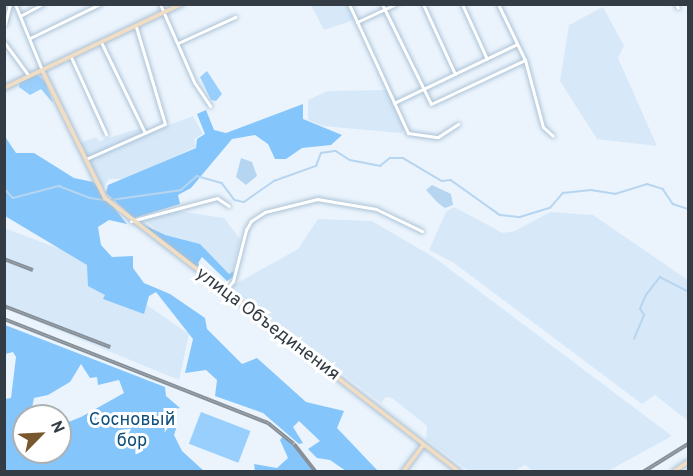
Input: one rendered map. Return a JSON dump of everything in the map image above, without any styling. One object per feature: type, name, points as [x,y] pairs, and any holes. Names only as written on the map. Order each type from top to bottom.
[{"type":"main road","points":[[4,88],[182,4]]},
{"type":"main road","name":"улица Объединения","points":[[42,70],[105,198],[131,221],[459,471]]},
{"type":"main road","points":[[403,471],[423,445]]},
{"type":"main road","points":[[673,471],[688,462]]},
{"type":"street","points":[[5,24],[10,4]]},
{"type":"street","points":[[15,4],[42,70]]},
{"type":"street","points":[[20,15],[44,4]]},
{"type":"street","points":[[30,38],[100,4]]},
{"type":"street","points":[[160,4],[194,82],[210,106]]},
{"type":"street","points":[[349,4],[408,133],[438,137],[458,124]]},
{"type":"street","points":[[382,4],[431,104],[525,60]]},
{"type":"street","points":[[357,22],[396,4]]},
{"type":"street","points":[[423,4],[455,74]]},
{"type":"street","points":[[462,4],[488,59]]},
{"type":"street","points":[[498,4],[525,60],[543,128],[553,136]]},
{"type":"street","points":[[178,43],[235,17]]},
{"type":"street","points":[[85,160],[165,124],[136,27]]},
{"type":"street","points":[[4,42],[29,76]]},
{"type":"street","points":[[101,42],[145,133]]},
{"type":"street","points":[[394,103],[518,44]]},
{"type":"street","points":[[71,57],[106,134]]},
{"type":"street","points":[[131,221],[217,198],[230,206]]},
{"type":"street","points":[[224,292],[233,281],[246,230],[251,221],[265,212],[317,199],[376,209],[422,231]]},
{"type":"shaded area","points":[[311,5],[347,5],[354,20],[324,30]]},
{"type":"shaded area","points":[[603,7],[624,46],[618,58],[657,146],[597,139],[560,81],[569,25]]},
{"type":"shaded area","points":[[207,71],[222,94],[216,101],[211,100],[200,77]]},
{"type":"shaded area","points":[[37,74],[45,82],[53,103],[41,89],[30,95],[19,87],[20,82]]},
{"type":"shaded area","points":[[388,90],[405,129],[401,133],[323,126],[308,120],[308,100],[328,91]]},
{"type":"shaded area","points":[[193,116],[203,134],[194,139],[196,147],[124,179],[109,179],[103,188],[80,143],[96,137],[99,141],[140,128],[145,134]]},
{"type":"shaded area","points":[[241,158],[252,162],[257,176],[246,185],[236,177]]},
{"type":"shaded area","points":[[432,185],[451,194],[453,205],[445,208],[438,203],[426,190]]},
{"type":"shaded area","points":[[454,207],[503,233],[515,231],[550,212],[593,215],[688,280],[688,421],[655,395],[642,404],[454,263],[429,250],[446,212]]},
{"type":"shaded area","points":[[171,210],[224,218],[240,239],[232,274],[229,276],[211,262],[200,246],[162,235],[144,219]]},
{"type":"shaded area","points":[[318,219],[372,221],[435,258],[672,436],[608,471],[533,471],[525,465],[514,471],[469,471],[426,439],[427,426],[392,398],[386,397],[381,403],[230,287],[298,249]]},
{"type":"shaded area","points":[[4,228],[71,253],[189,334],[179,380],[8,310],[5,312]]},
{"type":"shaded area","points":[[201,412],[250,431],[238,463],[189,444]]},
{"type":"green space","points":[[303,104],[303,119],[342,135],[331,145],[302,148],[286,159],[275,159],[268,144],[255,135],[232,139],[191,188],[178,195],[180,204],[134,218],[106,193],[108,185],[196,148],[197,139],[205,134],[197,114],[206,110],[214,130],[226,133]]},
{"type":"green space","points":[[4,135],[16,153],[34,153],[74,178],[93,182],[127,224],[109,220],[98,227],[101,245],[112,257],[133,256],[133,268],[144,283],[170,294],[205,318],[207,329],[242,364],[257,358],[306,402],[344,411],[337,428],[378,471],[346,471],[330,460],[317,458],[308,449],[320,441],[299,421],[293,427],[303,443],[299,444],[263,413],[215,396],[217,380],[206,370],[185,373],[193,339],[156,292],[149,296],[144,314],[103,299],[105,295],[88,286],[87,265],[5,216]]},
{"type":"green space","points":[[138,222],[165,235],[200,244],[229,274],[234,271],[233,277],[227,281],[202,257],[198,263],[220,284],[217,284]]},
{"type":"green space","name":"Сосновый бор","points":[[5,325],[165,387],[166,396],[180,408],[169,410],[177,426],[174,435],[182,451],[204,471],[5,471],[5,399],[11,398],[16,357],[13,352],[5,354]]},
{"type":"green space","points":[[283,436],[301,453],[314,471],[255,471],[254,464],[277,468],[288,458],[280,440]]},
{"type":"waterway","points":[[111,200],[181,190],[197,176],[222,183],[235,200],[244,202],[274,181],[316,166],[321,153],[336,151],[350,160],[380,166],[390,158],[403,158],[442,181],[451,180],[500,215],[520,217],[550,208],[563,193],[591,190],[615,194],[647,184],[663,189],[673,204],[688,209]]},
{"type":"waterway","points":[[4,188],[13,198],[59,186],[90,198],[104,200]]},
{"type":"waterway","points":[[634,339],[644,315],[640,309],[646,295],[660,277],[688,291]]},
{"type":"railway","points":[[4,259],[33,270]]},
{"type":"railway","points":[[4,306],[110,347]]},
{"type":"railway","points":[[4,319],[268,423],[294,444],[316,472]]},
{"type":"railway","points":[[643,472],[688,444]]}]
